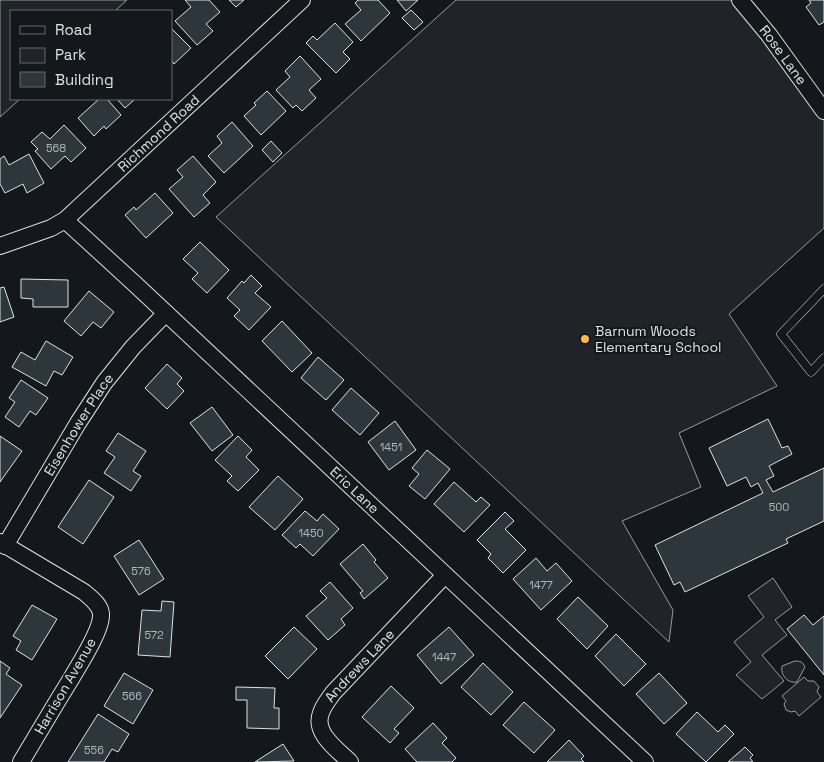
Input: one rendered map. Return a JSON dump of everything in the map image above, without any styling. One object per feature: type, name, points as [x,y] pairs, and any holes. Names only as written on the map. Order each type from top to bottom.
[{"type":"street","name":"Richmond Road","points":[[0,246],[44,231],[65,220],[302,0]]},
{"type":"street","name":"Rose Lane","points":[[740,0],[769,35],[824,111]]},
{"type":"street","name":"Eric Lane","points":[[65,220],[645,762]]},
{"type":"street","name":"Eisenhower Place","points":[[3,544],[104,383],[133,347],[166,313]]},
{"type":"street","name":"Harrison Avenue","points":[[3,544],[84,592],[98,606],[101,616],[99,625],[86,653],[21,762]]},
{"type":"street","name":"Andrews Lane","points":[[350,762],[323,734],[319,725],[320,714],[333,692],[445,575]]},
{"type":"lane","points":[[824,289],[781,334],[811,372],[824,358]]},
{"type":"green space","points":[[0,0],[127,0],[116,10],[10,10],[10,100],[19,100],[0,117]]},
{"type":"green space","name":"Barnum Woods Elementary School","points":[[456,0],[740,0],[824,111],[824,228],[729,314],[777,386],[679,433],[701,487],[622,521],[673,610],[669,642],[216,217]]},
{"type":"green space","points":[[773,578],[792,607],[775,620],[787,635],[762,655],[784,681],[762,699],[736,675],[751,662],[734,642],[764,617],[748,596]]},
{"type":"green space","points":[[795,661],[801,662],[805,667],[797,682],[791,682],[782,673],[782,666]]},
{"type":"green space","points":[[804,677],[808,681],[814,681],[819,687],[817,692],[821,697],[799,716],[795,711],[786,710],[784,704],[786,701],[782,696]]},
{"type":"building","points":[[185,0],[209,0],[220,12],[206,24],[213,31],[197,45],[175,21],[191,7]]},
{"type":"building","points":[[229,0],[244,0],[236,7]]},
{"type":"building","points":[[358,0],[378,0],[390,13],[361,41],[345,24],[361,10],[355,3]]},
{"type":"building","points":[[397,0],[418,0],[406,11]]},
{"type":"building","points":[[809,0],[824,0],[824,22],[819,25],[806,7],[811,3]]},
{"type":"building","points":[[411,10],[423,22],[414,30],[402,18]]},
{"type":"building","points":[[335,23],[353,42],[343,52],[350,59],[336,73],[306,43],[313,36],[317,40]]},
{"type":"building","points":[[172,29],[191,48],[174,64],[172,61]]},
{"type":"building","points":[[300,56],[321,79],[309,90],[316,98],[302,111],[296,105],[293,108],[276,90],[290,77],[285,71]]},
{"type":"building","points":[[267,91],[286,111],[261,135],[244,116]]},
{"type":"building","points":[[98,100],[108,100],[121,115],[106,129],[104,126],[94,136],[78,118]]},
{"type":"building","points":[[118,100],[134,100],[125,108]]},
{"type":"building","points":[[232,122],[253,146],[224,173],[208,156],[222,143],[217,136]]},
{"type":"building","points":[[64,125],[86,148],[71,162],[65,156],[51,169],[35,151],[38,149],[31,142],[42,132],[50,139]]},
{"type":"building","points":[[271,141],[282,153],[273,162],[262,150]]},
{"type":"building","points":[[29,154],[44,183],[27,193],[23,184],[5,193],[0,184],[0,159],[4,156],[9,165]]},
{"type":"building","points":[[193,156],[216,182],[203,195],[210,203],[194,217],[169,189],[183,177],[177,170]]},
{"type":"building","points":[[155,193],[173,213],[146,238],[125,215],[134,207],[136,210]]},
{"type":"building","points":[[200,242],[229,270],[207,293],[192,279],[198,273],[183,259]]},
{"type":"building","points":[[251,275],[262,286],[255,293],[271,307],[249,330],[234,316],[240,310],[227,298],[242,281],[244,283]]},
{"type":"building","points":[[21,279],[68,280],[68,307],[33,307],[33,299],[21,298]]},
{"type":"building","points":[[4,287],[14,317],[0,322],[0,288]]},
{"type":"building","points":[[89,291],[114,312],[101,328],[93,322],[81,336],[64,321]]},
{"type":"building","points":[[282,321],[312,353],[292,372],[262,341]]},
{"type":"building","points":[[46,341],[73,357],[62,375],[54,371],[46,386],[12,367],[21,352],[35,360]]},
{"type":"building","points":[[318,357],[344,380],[326,400],[301,378]]},
{"type":"building","points":[[167,364],[182,378],[177,384],[184,391],[167,409],[145,388]]},
{"type":"building","points":[[21,380],[48,398],[36,415],[30,411],[19,427],[5,417],[15,402],[9,398]]},
{"type":"building","points":[[351,388],[379,413],[360,435],[332,410]]},
{"type":"building","points":[[212,407],[233,435],[212,451],[190,423]]},
{"type":"building","points":[[768,419],[782,448],[788,446],[792,454],[769,466],[774,476],[766,480],[773,492],[824,468],[824,521],[786,539],[788,543],[685,592],[680,582],[674,585],[655,545],[763,493],[758,483],[751,487],[746,477],[727,486],[709,448]]},
{"type":"building","points":[[395,421],[416,450],[389,470],[368,442]]},
{"type":"building","points":[[118,433],[146,451],[133,471],[141,476],[131,491],[104,473],[115,457],[106,451]]},
{"type":"building","points":[[0,436],[22,451],[0,482]]},
{"type":"building","points":[[238,436],[252,450],[246,457],[259,470],[238,491],[227,481],[232,476],[215,460]]},
{"type":"building","points":[[427,450],[450,469],[425,499],[409,486],[419,474],[412,468]]},
{"type":"building","points":[[278,476],[303,499],[275,530],[249,507]]},
{"type":"building","points":[[89,480],[114,497],[83,544],[58,527]]},
{"type":"building","points":[[454,482],[476,502],[481,497],[490,505],[464,532],[434,504]]},
{"type":"building","points":[[305,511],[317,521],[323,514],[339,529],[313,556],[300,544],[296,548],[282,535]]},
{"type":"building","points":[[505,512],[514,521],[505,529],[526,550],[503,573],[488,558],[491,554],[477,540]]},
{"type":"building","points":[[139,540],[164,579],[139,595],[114,556]]},
{"type":"building","points":[[363,544],[376,560],[374,562],[388,578],[364,599],[360,593],[363,591],[340,564]]},
{"type":"building","points":[[536,558],[547,571],[556,563],[572,581],[541,610],[513,579]]},
{"type":"building","points":[[330,582],[353,608],[341,619],[345,625],[328,640],[306,616],[327,598],[320,591]]},
{"type":"building","points":[[578,597],[608,626],[587,649],[557,619]]},
{"type":"building","points":[[162,601],[174,602],[170,657],[138,655],[142,610],[161,611]]},
{"type":"building","points":[[32,605],[57,619],[32,660],[16,650],[21,641],[13,636]]},
{"type":"building","points":[[804,615],[813,625],[824,616],[824,675],[787,629]]},
{"type":"building","points":[[294,627],[317,649],[288,679],[265,656]]},
{"type":"building","points":[[449,627],[474,655],[441,684],[417,655]]},
{"type":"building","points":[[616,634],[646,664],[624,686],[595,656]]},
{"type":"building","points":[[0,661],[10,668],[6,674],[22,685],[0,718]]},
{"type":"building","points":[[483,663],[513,692],[491,715],[461,687]]},
{"type":"building","points":[[124,673],[153,690],[133,724],[104,706]]},
{"type":"building","points":[[659,673],[687,703],[664,724],[636,694]]},
{"type":"building","points":[[391,686],[414,708],[394,729],[399,733],[390,743],[362,717]]},
{"type":"building","points":[[236,687],[275,688],[274,708],[279,708],[279,729],[247,728],[247,700],[236,700]]},
{"type":"building","points":[[524,702],[555,730],[534,753],[503,725]]},
{"type":"building","points":[[697,712],[718,732],[725,725],[734,734],[706,762],[676,734]]},
{"type":"building","points":[[98,714],[129,734],[118,752],[112,749],[104,762],[68,762]]},
{"type":"building","points":[[433,723],[447,738],[442,743],[456,758],[452,762],[417,762],[405,749]]},
{"type":"building","points":[[569,740],[584,756],[581,759],[584,762],[547,762]]},
{"type":"building","points":[[283,744],[294,761],[255,762]]},
{"type":"building","points":[[745,747],[753,755],[750,758],[753,762],[728,762]]},
{"type":"place","name":"Barnum Woods Elementary School","points":[[585,339]]}]
